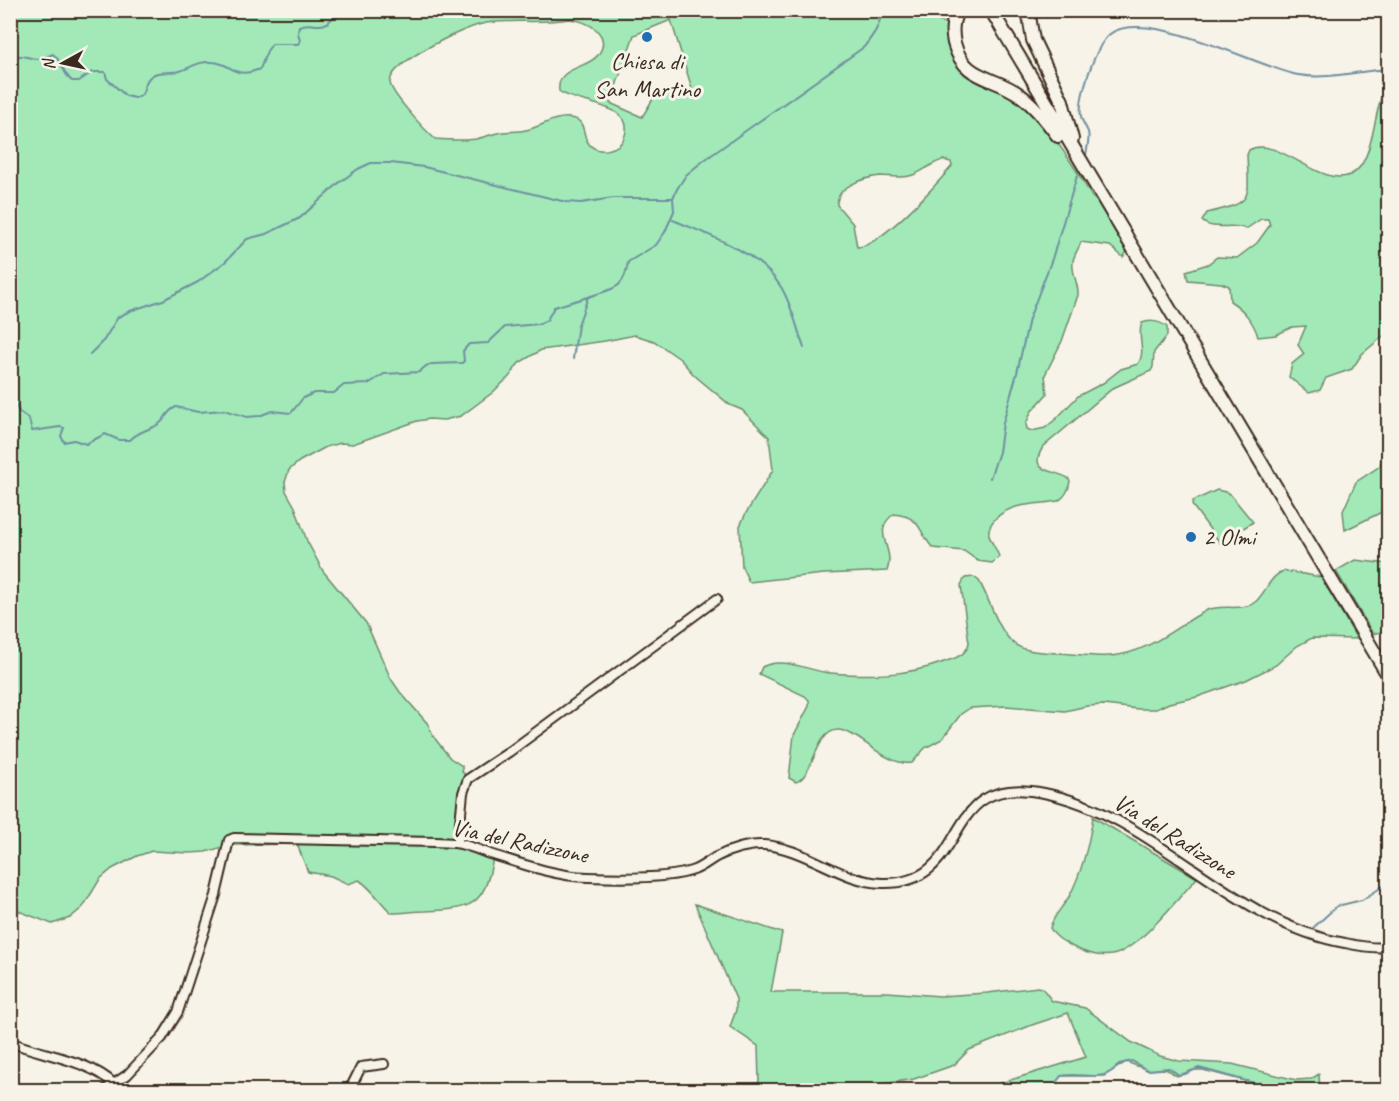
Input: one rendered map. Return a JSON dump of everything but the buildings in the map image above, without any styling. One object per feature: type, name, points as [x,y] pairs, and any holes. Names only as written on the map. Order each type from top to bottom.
[{"type":"main road","points":[[991,10],[1389,675]]},
{"type":"main road","points":[[1028,10],[1033,38],[1062,101],[1079,159]]},
{"type":"main road","points":[[959,13],[953,25],[954,39],[963,64],[971,71],[1013,90],[1029,102],[1065,145],[1093,190],[1100,194]]},
{"type":"street","points":[[922,10],[959,13]]},
{"type":"street","points":[[458,843],[463,793],[468,779],[509,752],[717,599]]},
{"type":"street","name":"Via del Radizzone","points":[[114,1084],[127,1075],[162,1038],[178,1012],[216,895],[229,840],[234,838],[458,843],[528,866],[567,875],[596,877],[685,872],[694,870],[722,854],[749,846],[762,845],[799,854],[832,869],[865,880],[880,883],[898,882],[908,881],[930,869],[949,847],[962,822],[981,799],[1001,792],[1035,792],[1045,793],[1095,810],[1118,821],[1143,835],[1186,866],[1285,924],[1332,941],[1365,947],[1389,947]]},
{"type":"street","points":[[10,1042],[106,1077],[114,1084],[105,1090]]},
{"type":"street","points":[[346,1090],[352,1085],[361,1067],[384,1064]]},
{"type":"green space","points":[[11,11],[909,11],[948,24],[954,55],[1019,98],[1054,138],[1092,197],[1097,201],[1127,252],[1123,257],[1110,246],[1081,242],[1073,265],[1078,295],[1062,341],[1045,375],[1047,394],[1031,412],[1026,424],[1027,429],[1032,431],[1045,428],[1078,396],[1103,383],[1121,369],[1138,364],[1142,354],[1140,328],[1142,323],[1152,321],[1161,323],[1167,327],[1167,336],[1154,352],[1151,371],[1113,388],[1043,447],[1039,455],[1040,466],[1068,478],[1070,481],[1068,490],[1058,501],[1017,507],[996,518],[990,526],[989,533],[999,557],[992,563],[978,561],[964,551],[933,548],[915,522],[910,518],[894,514],[884,525],[883,531],[889,555],[887,571],[824,574],[749,582],[742,567],[740,526],[773,470],[769,437],[742,410],[730,405],[694,375],[680,359],[654,341],[635,335],[541,350],[519,363],[509,377],[492,393],[461,416],[444,420],[417,421],[353,444],[341,443],[326,447],[300,461],[289,470],[285,482],[286,491],[295,507],[307,541],[323,571],[366,623],[391,679],[400,692],[428,724],[433,736],[450,758],[462,766],[462,771],[467,778],[460,790],[455,845],[493,858],[485,887],[480,896],[465,906],[454,909],[392,913],[359,880],[348,884],[331,876],[308,872],[297,844],[231,845],[205,852],[152,851],[137,856],[112,869],[100,879],[83,907],[70,918],[52,924],[19,911],[11,915]],"holes":[[[576,20],[590,25],[600,35],[602,47],[598,55],[593,60],[567,72],[559,83],[559,91],[567,96],[615,111],[623,118],[626,127],[624,138],[618,146],[608,150],[593,147],[589,144],[579,121],[570,118],[553,120],[532,129],[476,139],[435,139],[409,112],[392,87],[390,82],[403,64],[448,37],[486,23]],[[671,20],[693,92],[656,94],[642,117],[610,103],[634,35]],[[939,161],[951,162],[952,166],[893,227],[867,245],[857,247],[853,224],[837,205],[841,193],[859,181],[880,176],[909,176]]]},
{"type":"green space","points":[[1388,83],[1388,332],[1362,354],[1352,369],[1326,378],[1320,390],[1309,393],[1289,377],[1292,364],[1304,354],[1298,345],[1306,326],[1292,327],[1276,335],[1258,337],[1247,316],[1230,301],[1229,286],[1221,283],[1188,280],[1186,271],[1208,264],[1217,257],[1237,258],[1257,243],[1270,225],[1268,219],[1261,219],[1246,229],[1235,226],[1212,226],[1202,221],[1207,213],[1233,206],[1245,197],[1248,190],[1247,155],[1249,150],[1260,147],[1272,149],[1326,174],[1338,177],[1350,175],[1365,159],[1379,105]]},
{"type":"green space","points":[[1381,460],[1388,460],[1388,509],[1345,530],[1343,511],[1356,482],[1380,466]]},
{"type":"green space","points":[[1217,490],[1229,493],[1253,522],[1220,543],[1192,505],[1193,501]]},
{"type":"green space","points":[[1355,560],[1388,564],[1388,630],[1373,634],[1336,571]]},
{"type":"green space","points":[[1285,571],[1321,577],[1357,639],[1312,638],[1297,646],[1276,665],[1246,680],[1156,709],[1104,705],[1065,711],[1006,706],[970,708],[961,714],[942,739],[925,748],[912,763],[902,763],[892,759],[853,735],[837,730],[824,738],[802,778],[796,782],[789,778],[794,735],[809,706],[809,700],[759,674],[762,667],[779,663],[830,673],[888,674],[930,667],[956,658],[963,654],[969,643],[961,585],[965,578],[974,577],[979,581],[997,621],[1006,636],[1017,646],[1034,651],[1104,656],[1136,651],[1205,611],[1248,606],[1258,599],[1275,576]]},
{"type":"green space","points":[[1093,817],[1197,878],[1170,909],[1137,941],[1116,954],[1106,956],[1080,950],[1061,940],[1050,928],[1070,895],[1078,876]]},
{"type":"green space","points":[[695,904],[782,933],[771,992],[887,992],[940,996],[1038,987],[1043,989],[1052,1001],[1085,1008],[1131,1042],[1160,1056],[1179,1061],[1232,1064],[1296,1080],[1311,1079],[1319,1074],[1320,1090],[1279,1090],[1203,1070],[1193,1070],[1177,1076],[1166,1069],[1148,1070],[1126,1062],[1104,1076],[1061,1076],[1049,1090],[986,1090],[984,1088],[1086,1057],[1068,1013],[969,1050],[954,1065],[914,1079],[844,1090],[749,1090],[759,1082],[758,1046],[730,1027],[736,1010],[736,999]]},
{"type":"waterway","points":[[10,61],[17,56],[38,59],[53,54],[72,81],[79,81],[92,72],[105,72],[107,79],[126,96],[135,98],[142,95],[146,82],[152,75],[180,71],[203,62],[219,63],[244,73],[260,69],[272,44],[298,44],[300,41],[299,26],[323,25],[333,18],[338,10]]},
{"type":"waterway","points":[[588,297],[616,287],[624,278],[628,262],[656,245],[665,232],[674,211],[673,198],[686,175],[864,47],[878,26],[881,10]]},
{"type":"waterway","points":[[1086,155],[1089,135],[1082,118],[1081,108],[1084,87],[1105,39],[1120,29],[1142,27],[1169,31],[1298,75],[1332,76],[1388,69]]},
{"type":"waterway","points":[[90,354],[104,340],[118,317],[163,300],[198,282],[225,262],[247,239],[266,234],[300,218],[340,182],[371,163],[424,167],[566,202],[581,203],[613,198],[673,198]]},
{"type":"waterway","points":[[990,478],[999,452],[1003,423],[1029,319],[1052,259],[1077,176]]},
{"type":"waterway","points":[[671,219],[716,238],[746,254],[771,274],[788,301],[804,348]]},
{"type":"waterway","points":[[10,397],[13,398],[19,412],[29,419],[32,431],[60,427],[64,428],[61,436],[64,442],[74,440],[86,444],[105,434],[119,440],[130,440],[137,434],[159,424],[169,411],[176,407],[198,412],[224,410],[247,417],[259,416],[272,411],[291,413],[303,398],[314,393],[334,393],[344,385],[368,384],[384,374],[419,372],[432,364],[462,363],[464,361],[463,351],[469,344],[488,343],[505,327],[539,324],[547,320],[554,307],[588,297],[578,325],[573,359]]},
{"type":"waterway","points":[[1313,928],[1337,906],[1362,900],[1388,883]]},
{"type":"waterway","points":[[1051,1090],[1061,1076],[1100,1076],[1113,1070],[1119,1064],[1132,1061],[1147,1070],[1169,1068],[1179,1075],[1199,1068],[1280,1090]]},
{"type":"place","name":"Chiesa di San Martino","points":[[647,37]]},
{"type":"place","name":"2 Olmi","points":[[1191,537]]}]
